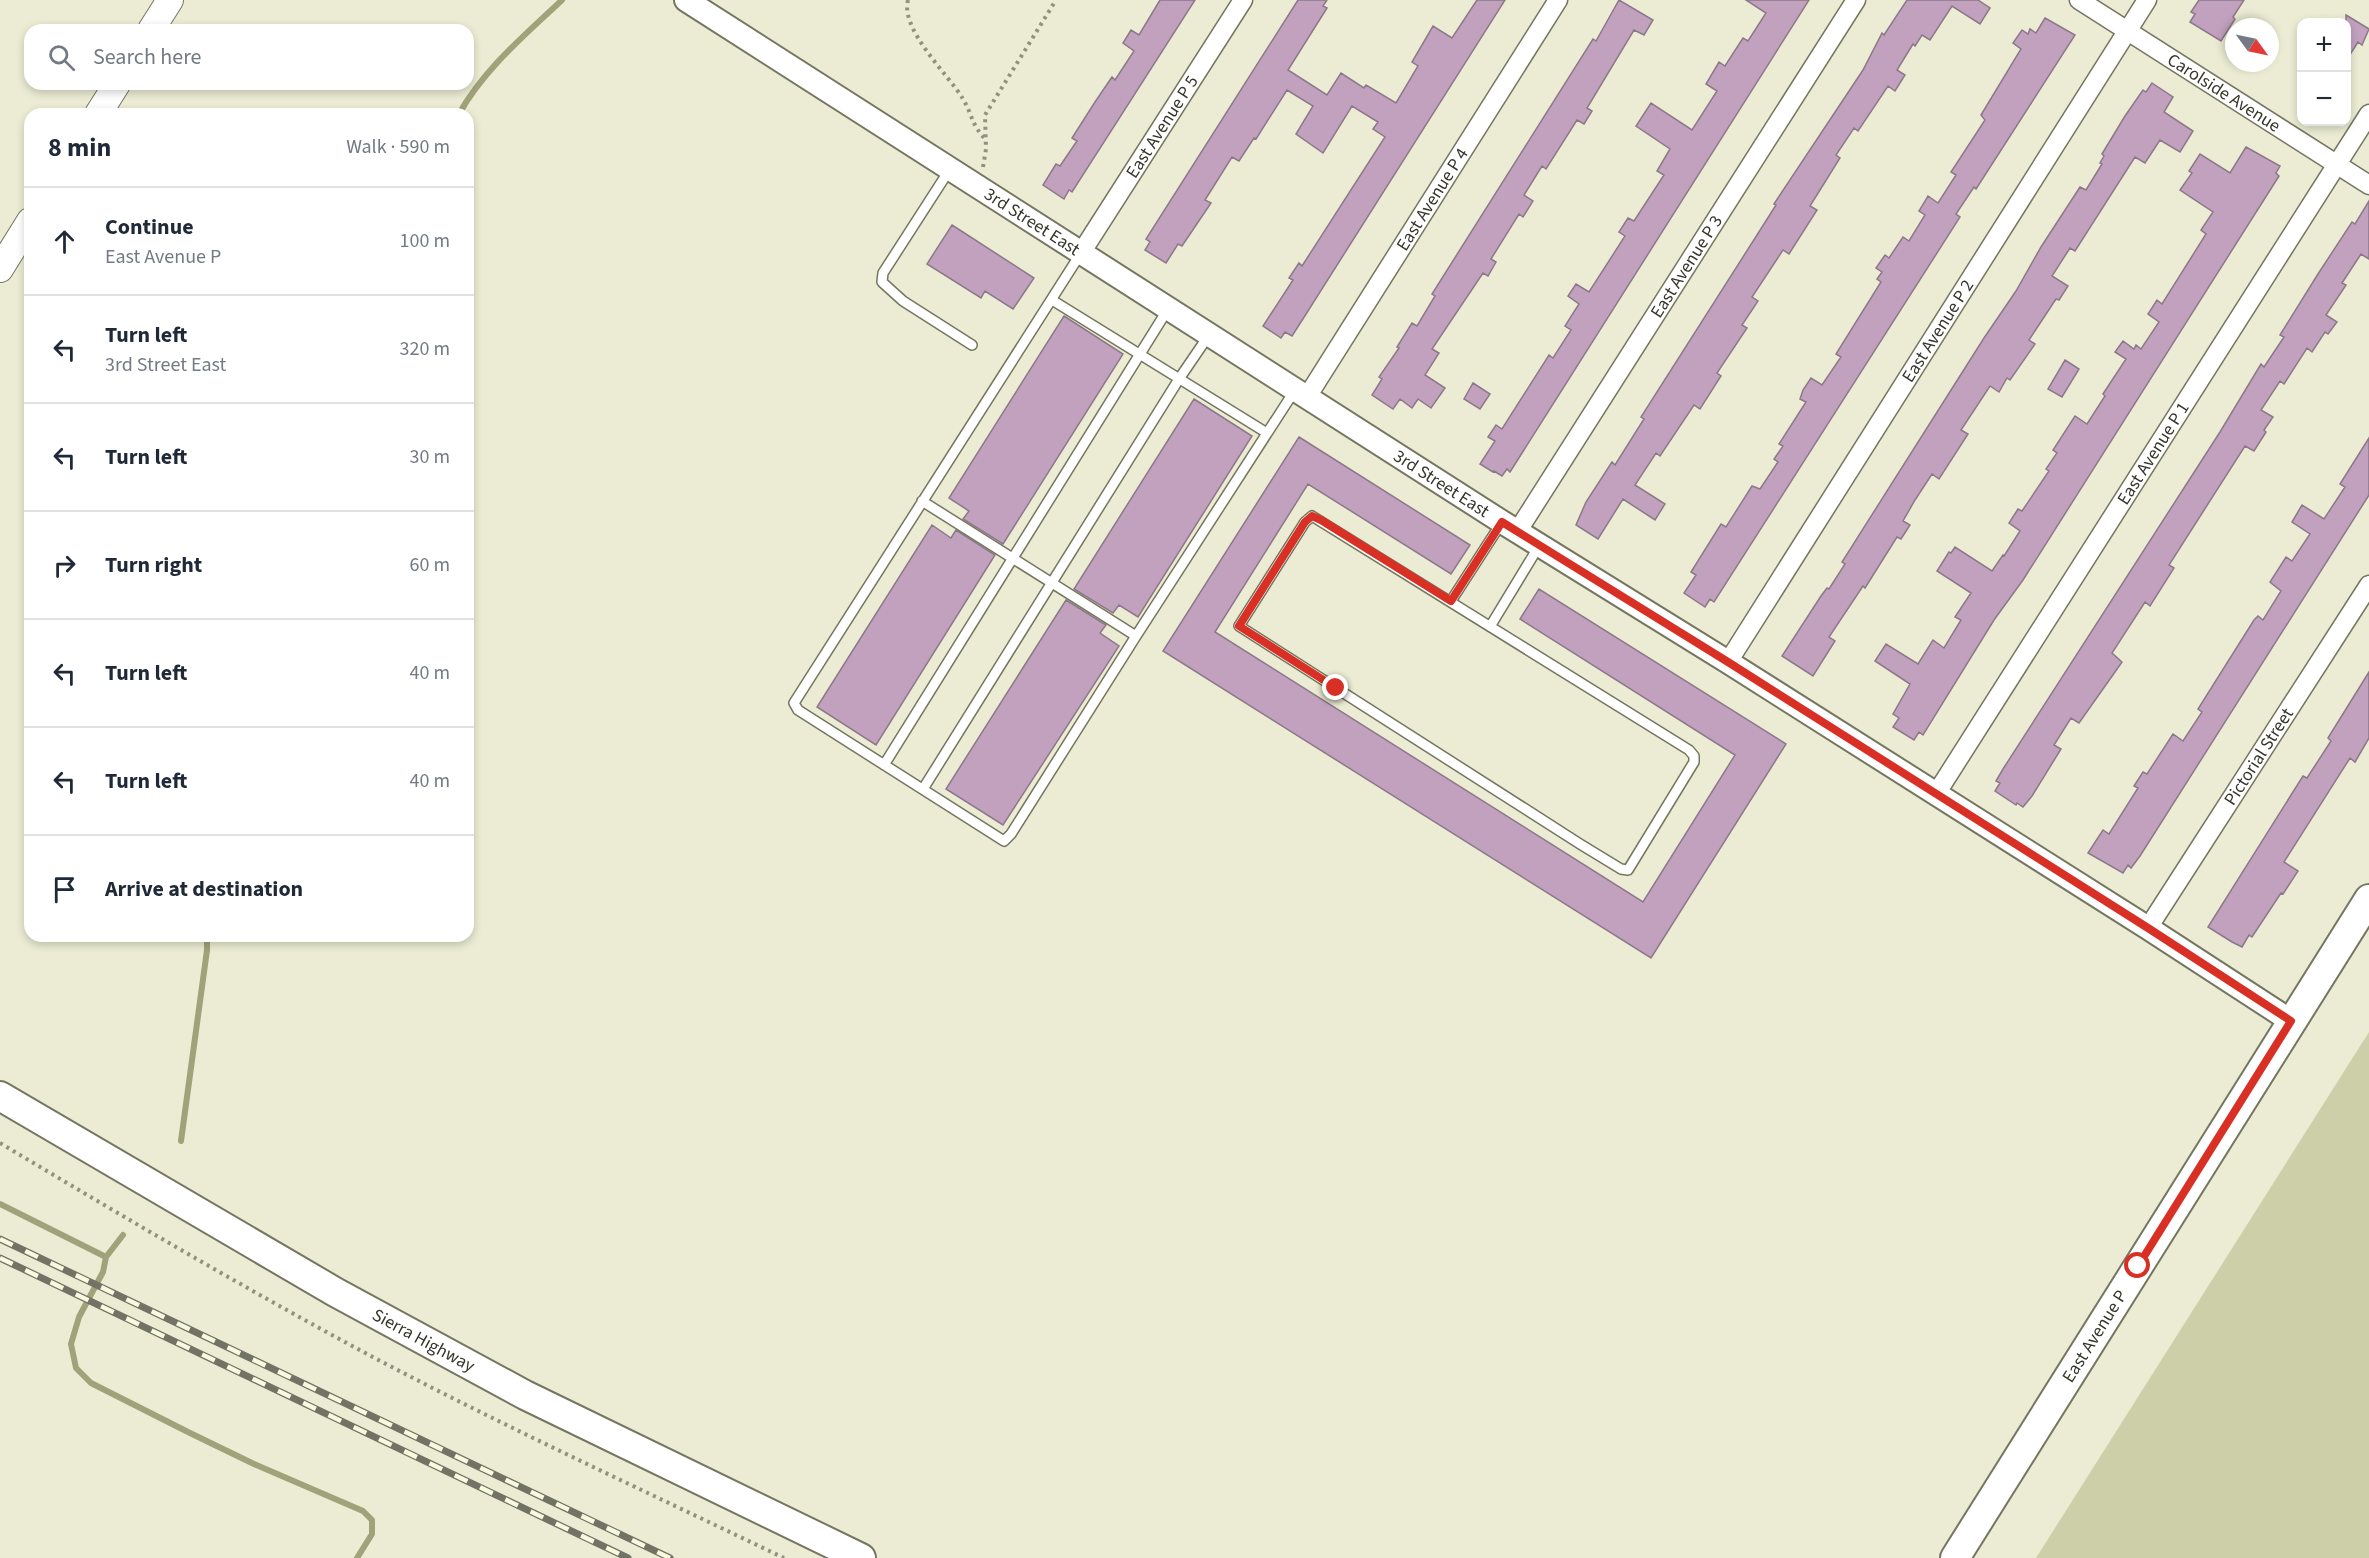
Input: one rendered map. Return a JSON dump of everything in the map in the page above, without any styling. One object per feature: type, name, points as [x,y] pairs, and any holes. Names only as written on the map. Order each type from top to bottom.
[{"type":"main road","points":[[155,24],[170,0]]},
{"type":"main road","points":[[102,108],[113,90]]},
{"type":"main road","points":[[0,269],[24,231]]},
{"type":"main road","name":"East Avenue P","points":[[1955,1558],[2369,899]]},
{"type":"main road","name":"Sierra Highway","points":[[0,1096],[335,1292],[525,1395],[861,1558]]},
{"type":"street","name":"3rd Street East","points":[[686,0],[1509,527],[1728,662],[2291,1021]]},
{"type":"street","name":"East Avenue P 5","points":[[1081,253],[1243,0]]},
{"type":"street","name":"East Avenue P 4","points":[[1301,394],[1558,0]]},
{"type":"street","name":"East Avenue P 3","points":[[1509,527],[1856,0]]},
{"type":"street","name":"Carolside Avenue","points":[[2079,0],[2369,185]]},
{"type":"street","name":"East Avenue P 2","points":[[1728,662],[2147,0]]},
{"type":"street","name":"East Avenue P 1","points":[[1936,794],[2369,114]]},
{"type":"street","name":"Pictorial Street","points":[[2148,928],[2369,585]]},
{"type":"lane","points":[[950,169],[883,273],[882,282],[888,290],[903,301],[972,345]]},
{"type":"lane","points":[[1081,253],[794,703],[798,710],[1004,841],[1011,834],[1267,433],[1301,394]]},
{"type":"lane","points":[[1052,300],[1267,433]]},
{"type":"lane","points":[[884,765],[1168,309]]},
{"type":"lane","points":[[923,789],[1209,334]]},
{"type":"lane","points":[[922,501],[1136,636]]},
{"type":"lane","points":[[1312,516],[1491,625],[1689,750],[1694,756],[1694,762],[1628,870],[1621,869],[1580,844],[1239,626],[1305,522],[1312,516]]},
{"type":"lane","points":[[1451,601],[1509,527]]},
{"type":"lane","points":[[1491,625],[1539,546]]},
{"type":"path","points":[[908,0],[906,6],[912,24],[928,55],[964,100],[974,127],[986,140]]},
{"type":"path","points":[[981,189],[986,140],[985,116],[1056,0]]},
{"type":"path","points":[[0,1143],[212,1269],[370,1356],[508,1426],[784,1558]]},
{"type":"green space","points":[[2369,1032],[2369,1558],[2036,1558]]},
{"type":"building","points":[[1160,0],[1195,0],[1072,192],[1069,190],[1064,199],[1043,185],[1056,164],[1060,166],[1077,141],[1072,138],[1095,102],[1112,77],[1115,80],[1134,51],[1123,43],[1131,30],[1139,35]]},
{"type":"building","points":[[1298,0],[1327,0],[1323,6],[1327,8],[1288,70],[1327,95],[1341,73],[1364,88],[1366,85],[1396,103],[1418,66],[1412,62],[1433,26],[1452,38],[1477,0],[1505,0],[1292,336],[1285,332],[1281,338],[1263,326],[1293,280],[1289,278],[1299,263],[1302,266],[1385,137],[1373,129],[1378,122],[1352,106],[1323,153],[1296,134],[1313,106],[1287,90],[1239,161],[1232,157],[1205,200],[1211,203],[1182,246],[1178,244],[1166,263],[1145,250],[1150,242],[1146,239]]},
{"type":"building","points":[[1619,0],[1653,20],[1644,35],[1634,30],[1587,108],[1592,111],[1584,124],[1577,120],[1546,169],[1542,166],[1524,195],[1533,201],[1523,217],[1519,214],[1491,259],[1496,262],[1488,276],[1483,273],[1432,349],[1439,353],[1425,375],[1445,388],[1431,408],[1418,399],[1412,408],[1400,399],[1393,409],[1372,395],[1382,379],[1379,377],[1399,348],[1397,347],[1412,323],[1417,326],[1435,296],[1432,294],[1593,39],[1596,41]]},
{"type":"building","points":[[1746,0],[1809,0],[1510,472],[1507,469],[1502,476],[1493,472],[1480,464],[1495,441],[1488,437],[1496,425],[1502,429],[1549,355],[1553,358],[1571,330],[1565,326],[1579,304],[1568,296],[1576,284],[1589,292],[1625,236],[1619,232],[1628,218],[1634,221],[1664,175],[1657,171],[1670,149],[1636,126],[1651,103],[1692,130],[1717,91],[1706,84],[1719,62],[1725,66],[1743,38],[1748,41],[1766,13]]},
{"type":"building","points":[[1907,0],[1978,0],[1990,8],[1980,24],[1952,6],[1930,40],[1922,35],[1915,46],[1913,44],[1897,70],[1905,75],[1895,91],[1888,86],[1858,131],[1854,128],[1836,155],[1840,158],[1810,206],[1817,210],[1789,254],[1783,250],[1752,297],[1758,301],[1742,325],[1747,328],[1717,373],[1721,376],[1700,409],[1694,405],[1660,456],[1656,453],[1635,485],[1665,504],[1655,520],[1623,499],[1598,539],[1576,525],[1586,502],[1612,462],[1615,465],[1644,419],[1641,417],[1776,205],[1774,204],[1863,70],[1882,33],[1884,35]]},
{"type":"building","points":[[2199,0],[2244,0],[2234,18],[2225,18],[2225,35],[2221,41],[2190,22],[2195,14],[2191,12]]},
{"type":"building","points":[[2045,18],[2075,35],[1976,189],[1974,187],[1956,214],[1960,217],[1714,602],[1710,599],[1705,607],[1684,593],[1696,575],[1691,572],[1721,524],[1726,527],[1752,486],[1760,489],[1778,462],[1774,459],[1783,446],[1779,444],[1806,402],[1800,399],[1803,390],[1811,378],[1822,385],[1841,357],[1836,354],[1881,282],[1877,279],[1882,272],[1876,268],[1885,255],[1889,258],[1903,237],[1909,241],[1925,215],[1919,211],[1928,196],[1938,203],[1956,175],[1951,172],[1985,120],[1981,115],[2021,49],[2013,43],[2022,30],[2028,34],[2030,29],[2036,33]]},
{"type":"building","points":[[2351,18],[2369,29],[2362,45],[2358,42],[2351,53]]},
{"type":"building","points":[[2152,83],[2173,97],[2164,112],[2193,131],[2180,152],[2160,140],[2145,163],[2135,157],[2075,251],[2070,248],[2052,276],[2068,286],[2059,300],[2056,299],[2029,340],[2035,344],[2010,380],[2007,378],[1999,392],[1990,386],[1961,430],[1968,434],[1939,479],[1932,474],[1915,500],[1903,521],[1910,525],[1901,539],[1897,537],[1865,588],[1863,586],[1829,637],[1835,641],[1813,676],[1782,656],[1845,564],[1842,562],[2080,187],[2086,190],[2102,164],[2100,163],[2104,156],[2102,154],[2125,116],[2143,90],[2146,92]]},
{"type":"building","points":[[2246,147],[2280,166],[2276,173],[2279,176],[2023,580],[1994,620],[1923,735],[1919,732],[1914,740],[1893,727],[1899,718],[1893,714],[1910,684],[1875,661],[1886,644],[1918,664],[1933,640],[1944,648],[1961,620],[1955,617],[1971,593],[1937,571],[1955,547],[1992,571],[2004,556],[2020,531],[2009,523],[2018,509],[2022,511],[2049,471],[2046,469],[2057,453],[2053,450],[2075,416],[2087,424],[2105,396],[2103,394],[2126,359],[2115,352],[2123,341],[2134,349],[2136,345],[2141,349],[2159,322],[2148,314],[2157,300],[2162,304],[2206,234],[2201,230],[2213,212],[2180,190],[2192,173],[2189,171],[2200,154],[2230,173]]},
{"type":"building","points":[[2369,201],[2369,259],[2361,254],[2342,283],[2346,285],[2326,315],[2337,322],[2328,334],[2325,332],[2312,352],[2307,348],[2284,384],[2280,381],[2261,410],[2273,417],[2264,430],[2266,432],[2254,451],[2245,446],[2169,565],[2174,568],[2150,606],[2145,602],[2112,653],[2122,662],[2079,723],[2071,718],[2054,745],[2061,749],[2032,796],[2023,807],[2017,803],[2016,805],[1995,791],[2000,783],[1996,781],[2003,769],[2220,432],[2261,364],[2264,367],[2284,337],[2280,335],[2318,274],[2352,222],[2355,224]]},
{"type":"building","points":[[952,225],[1034,278],[1013,309],[985,291],[981,298],[927,264]]},
{"type":"building","points":[[1064,316],[1123,354],[1003,544],[963,519],[969,511],[949,498]]},
{"type":"building","points":[[2065,360],[2079,369],[2062,397],[2048,389]]},
{"type":"building","points":[[1473,383],[1490,394],[1480,409],[1464,399]]},
{"type":"building","points":[[1194,399],[1252,436],[1138,617],[1119,605],[1113,613],[1074,589]]},
{"type":"building","points":[[1299,437],[1470,545],[1451,574],[1308,484],[1215,632],[1643,902],[1735,755],[1520,619],[1539,589],[1786,744],[1651,958],[1163,651]]},
{"type":"building","points":[[2369,438],[2369,495],[2140,856],[2131,868],[2128,865],[2123,873],[2088,853],[2103,830],[2109,834],[2138,788],[2134,786],[2143,772],[2147,774],[2173,734],[2183,741],[2202,712],[2198,709],[2254,620],[2258,616],[2263,620],[2281,591],[2270,582],[2286,557],[2292,561],[2310,534],[2292,522],[2302,505],[2324,519],[2345,487],[2340,484]]},
{"type":"building","points":[[932,525],[951,538],[956,530],[995,555],[876,745],[817,707]]},
{"type":"building","points":[[1066,600],[1106,625],[1100,633],[1119,646],[1003,825],[946,789]]},
{"type":"building","points":[[2369,672],[2369,738],[2355,762],[2350,758],[2284,862],[2298,871],[2252,937],[2249,935],[2242,947],[2208,927],[2303,776],[2307,778],[2331,741],[2328,738]]},
{"type":"waterway","points":[[463,108],[493,67],[562,0]]},
{"type":"waterway","points":[[181,1141],[207,942]]},
{"type":"waterway","points":[[0,1204],[106,1257]]},
{"type":"waterway","points":[[123,1235],[106,1257],[103,1272],[79,1317],[71,1344],[76,1368],[91,1383],[190,1433],[254,1464],[363,1511],[372,1520],[372,1534],[357,1558]]},
{"type":"railway","points":[[0,1239],[670,1558]]},
{"type":"railway","points":[[0,1258],[628,1558]]},
{"type":"route","points":[[1336,688],[1239,626],[1305,522],[1312,516],[1321,520],[1451,601],[1502,522],[1728,662],[2291,1021],[2138,1266]]}]
